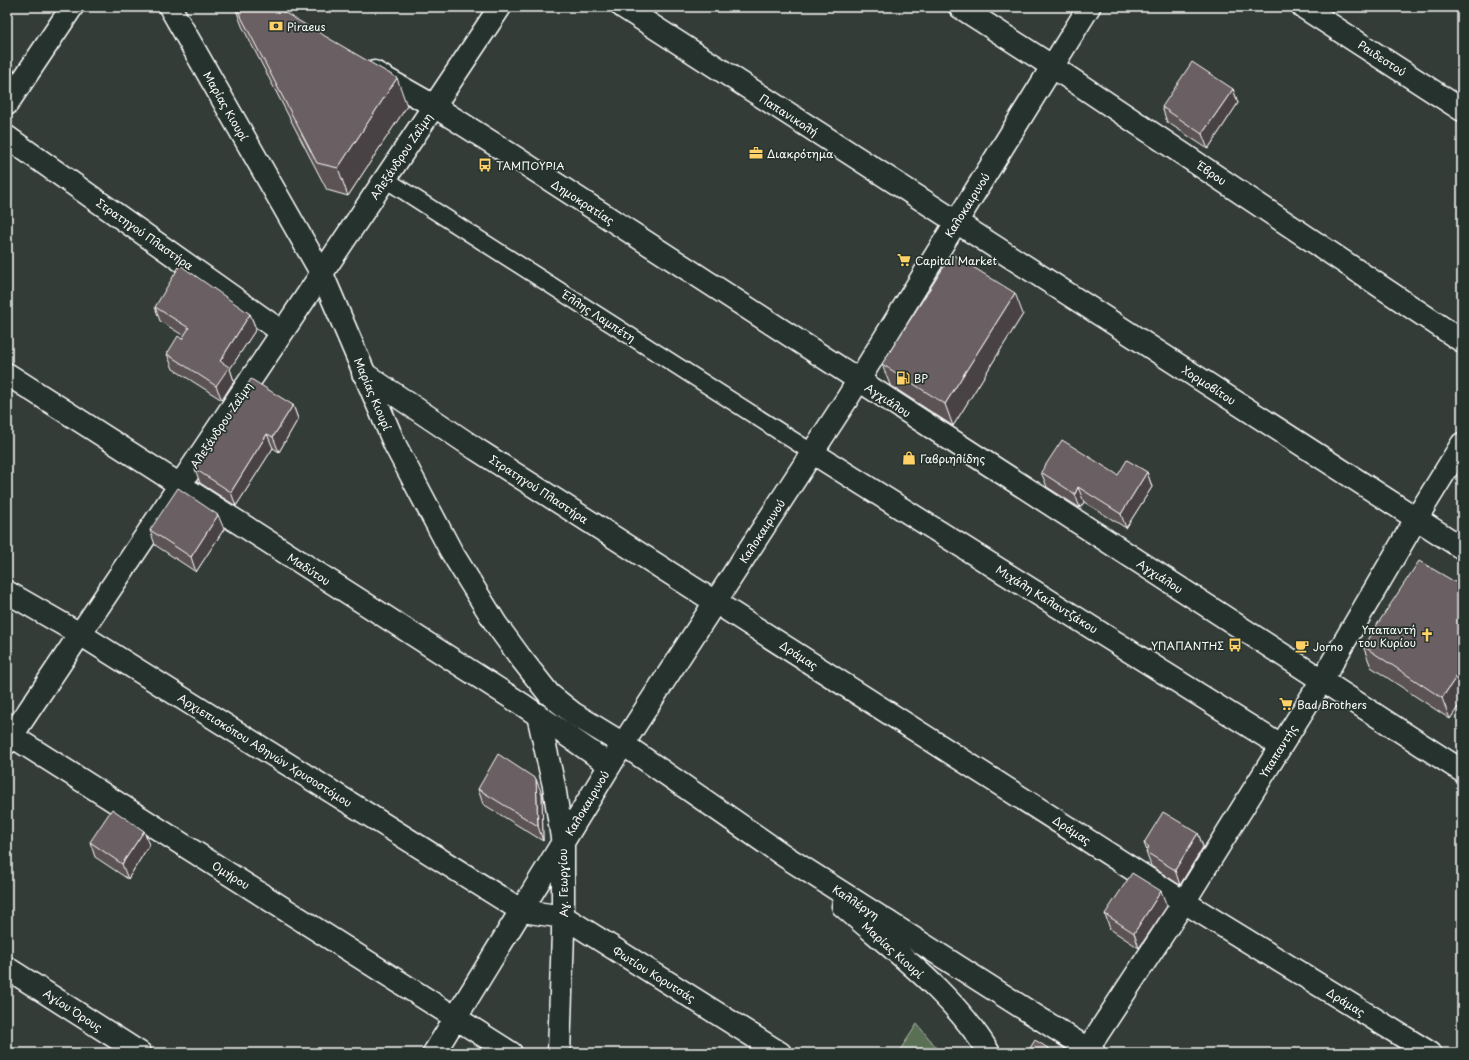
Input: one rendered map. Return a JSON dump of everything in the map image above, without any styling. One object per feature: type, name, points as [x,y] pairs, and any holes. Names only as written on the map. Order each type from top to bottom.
[{"type":"street","points":[[7,104],[72,7]]},
{"type":"street","name":"Μαρίας Κιουρί","points":[[170,7],[322,274],[398,452],[451,551],[496,624],[549,694],[574,714],[623,744]]},
{"type":"street","name":"Αλεξάνδρου Ζαΐμη","points":[[9,737],[180,486],[500,7]]},
{"type":"street","name":"Παπανικολή","points":[[623,7],[956,223]]},
{"type":"street","name":"Έβρου","points":[[960,7],[1053,67],[1462,342]]},
{"type":"street","name":"Καλοκαιρινού","points":[[434,1053],[623,744],[858,381],[1090,7]]},
{"type":"street","name":"Ραιδεστού","points":[[1302,7],[1462,110]]},
{"type":"street","name":"Δημοκρατίας","points":[[358,63],[434,106],[858,381]]},
{"type":"street","name":"Στρατηγού Πλαστήρα","points":[[7,136],[282,332]]},
{"type":"street","name":"Χορμοβίτου","points":[[956,223],[1462,548]]},
{"type":"street","name":"Στρατηγού Πλαστήρα","points":[[363,372],[476,449],[716,602]]},
{"type":"street","name":"Μαδύτου","points":[[7,374],[538,716],[610,765]]},
{"type":"street","name":"Αγχιάλου","points":[[858,381],[1462,771]]},
{"type":"street","name":"Υπαπαντής","points":[[1089,1052],[1322,680],[1416,519],[1462,444]]},
{"type":"street","name":"Μιχάλη Καλαντζάκου","points":[[812,453],[1281,746]]},
{"type":"street","name":"Αρχιεπισκόπου Αθηνών Χρυσοστόμου","points":[[7,592],[80,634],[522,910]]},
{"type":"street","name":"Δράμας","points":[[716,602],[1184,902],[1430,1053]]},
{"type":"street","name":"Αγ. Γεωργίου","points":[[538,716],[556,800],[563,844],[564,917],[559,1053]]},
{"type":"street","name":"Ομήρου","points":[[9,737],[511,1053]]},
{"type":"street","name":"Καλλέργη","points":[[623,744],[786,857],[1089,1052]]},
{"type":"street","name":"Μαρίας Κιουρί","points":[[786,857],[952,1003],[978,1034],[989,1053]]},
{"type":"street","name":"Φωτίου Κορυτσάς","points":[[522,910],[564,917],[780,1053]]},
{"type":"street","name":"Αγίου Όρους","points":[[7,968],[140,1053]]},
{"type":"lane","name":"Έλλης Λαμπέτη","points":[[385,179],[812,453]]},
{"type":"green space","points":[[917,1024],[941,1053],[898,1053]]},
{"type":"building","points":[[236,7],[275,7],[397,78],[338,168],[317,163]]},
{"type":"building","points":[[1192,62],[1233,89],[1202,134],[1162,107]]},
{"type":"building","points":[[952,254],[1015,293],[945,404],[882,364]]},
{"type":"building","points":[[180,265],[250,314],[220,361],[229,367],[216,386],[167,354],[178,336],[182,339],[189,328],[155,307]]},
{"type":"building","points":[[251,379],[293,405],[273,437],[267,434],[231,492],[195,469]]},
{"type":"building","points":[[1062,440],[1118,475],[1127,460],[1147,472],[1121,514],[1078,487],[1075,494],[1041,472]]},
{"type":"building","points":[[178,488],[218,515],[191,557],[150,530]]},
{"type":"building","name":"Υπαπαντή του Κυρίου","points":[[1419,561],[1462,586],[1462,668],[1442,698],[1363,646]]},
{"type":"building","points":[[498,754],[536,779],[538,826],[478,789]]},
{"type":"building","points":[[112,809],[144,831],[122,864],[90,842]]},
{"type":"building","points":[[1163,812],[1198,833],[1175,870],[1146,852],[1149,847],[1144,843]]},
{"type":"building","points":[[1132,873],[1161,891],[1134,933],[1105,914]]},
{"type":"building","points":[[1035,1040],[1056,1053],[1027,1053]]},
{"type":"place","name":"Piraeus","points":[[276,26]]},
{"type":"place","name":"Διακρότημα","points":[[756,153]]},
{"type":"place","name":"ΤΑΜΠΟΥΡΙΑ","points":[[485,165]]},
{"type":"place","name":"Capital Market","points":[[904,260]]},
{"type":"place","name":"BP","points":[[903,378]]},
{"type":"place","name":"Γαβριηλίδης","points":[[909,458]]},
{"type":"place","name":"Υπαπαντή του Κυρίου","points":[[1427,635]]},
{"type":"place","name":"ΥΠΑΠΑΝΤΗΣ","points":[[1235,645]]},
{"type":"place","name":"Jorno","points":[[1302,646]]},
{"type":"place","name":"Bad Brothers","points":[[1286,704]]}]
